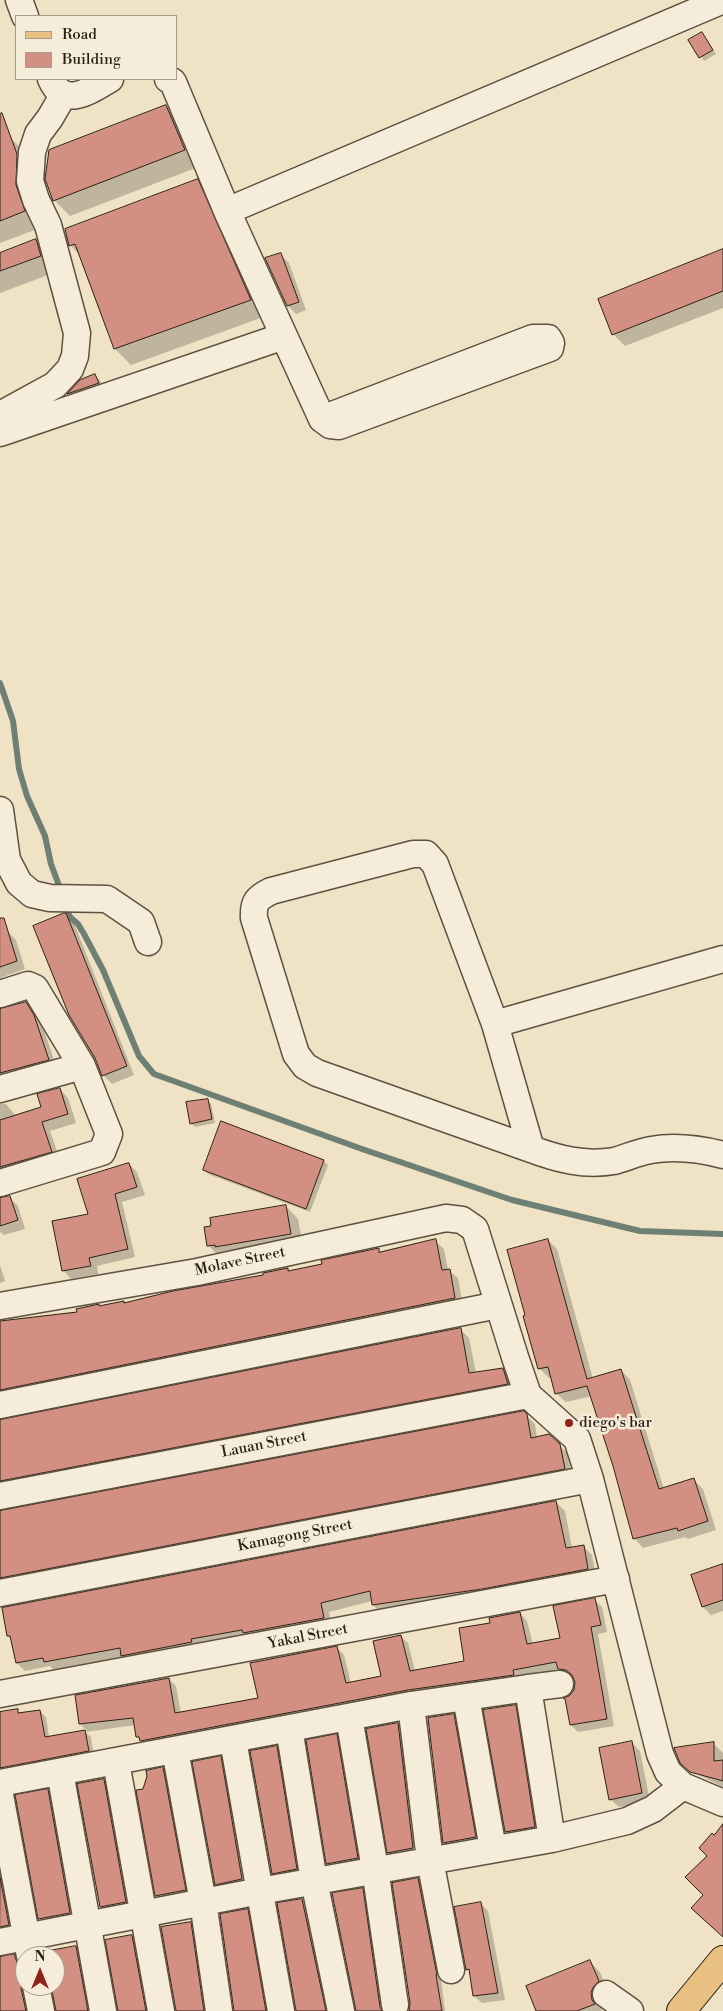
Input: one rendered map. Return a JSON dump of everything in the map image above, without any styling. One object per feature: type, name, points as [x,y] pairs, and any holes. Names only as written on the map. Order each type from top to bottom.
[{"type":"main road","points":[[681,2011],[723,1960]]},
{"type":"street","points":[[19,0],[25,15]]},
{"type":"street","points":[[227,212],[723,0]]},
{"type":"street","points":[[0,415],[55,385],[70,369],[75,356],[77,333],[48,225],[36,200],[30,180],[32,152],[38,134],[50,118],[58,86],[81,96],[108,80]]},
{"type":"street","points":[[170,80],[173,82],[227,212],[322,419],[448,379]]},
{"type":"street","points":[[0,433],[284,336]]},
{"type":"street","points":[[0,810],[7,860],[19,883],[32,894],[50,898],[107,899],[141,922],[148,942]]},
{"type":"street","points":[[531,1149],[495,1024],[435,864],[426,854],[412,854],[271,891],[257,898],[253,907],[254,918],[296,1054],[304,1066],[317,1073],[559,1160],[614,1161],[649,1150],[672,1147],[723,1155]]},
{"type":"street","points":[[495,1024],[723,959]]},
{"type":"street","points":[[0,994],[28,986],[34,988],[82,1066],[109,1134],[107,1144],[102,1152],[0,1183]]},
{"type":"street","points":[[0,1089],[82,1066]]},
{"type":"street","name":"Molave Street","points":[[0,1306],[197,1272],[446,1218],[462,1220],[475,1229],[498,1305]]},
{"type":"street","points":[[0,1406],[498,1305],[528,1394],[577,1440],[590,1478],[660,1754],[668,1772],[683,1786],[723,1804]]},
{"type":"street","name":"Lauan Street","points":[[0,1496],[528,1394]]},
{"type":"street","name":"Kamagong Street","points":[[0,1593],[590,1478]]},
{"type":"street","name":"Yakal Street","points":[[0,1694],[616,1579]]},
{"type":"street","points":[[0,1783],[411,1705],[560,1684]]},
{"type":"street","points":[[528,1688],[552,1839]]},
{"type":"street","points":[[466,1696],[493,1848]]},
{"type":"street","points":[[411,1705],[430,1860],[451,1970]]},
{"type":"street","points":[[349,1717],[375,1869],[395,2005]]},
{"type":"street","points":[[289,1728],[314,1881],[341,2011]]},
{"type":"street","points":[[233,1740],[281,2011]]},
{"type":"street","points":[[175,1750],[203,1902],[219,2011]]},
{"type":"street","points":[[116,1762],[161,2011]]},
{"type":"street","points":[[60,1772],[103,2011]]},
{"type":"street","points":[[0,1942],[28,1946],[87,1924],[375,1869],[552,1839],[627,1821],[653,1809],[683,1786]]},
{"type":"street","points":[[0,1794],[28,1946]]},
{"type":"street","points":[[606,1994],[630,2011]]},
{"type":"street","points":[[38,1996],[41,2011]]},
{"type":"building","points":[[702,32],[713,50],[699,58],[688,40]]},
{"type":"building","points":[[166,105],[185,150],[53,201],[45,179],[49,150]]},
{"type":"building","points":[[2,113],[17,154],[16,185],[25,211],[0,221],[0,114]]},
{"type":"building","points":[[198,179],[251,300],[114,349],[75,244],[69,246],[65,229]]},
{"type":"building","points":[[36,239],[41,256],[0,271],[0,253]]},
{"type":"building","points":[[723,249],[723,291],[612,335],[598,299]]},
{"type":"building","points":[[281,253],[299,302],[287,306],[265,258]]},
{"type":"building","points":[[95,374],[99,383],[67,394],[80,380]]},
{"type":"building","points":[[66,913],[127,1066],[102,1076],[95,1058],[69,1015],[33,926]]},
{"type":"building","points":[[0,918],[4,918],[17,961],[0,967]]},
{"type":"building","points":[[26,1002],[34,1015],[49,1060],[0,1073],[0,1009]]},
{"type":"building","points":[[60,1088],[68,1114],[42,1122],[52,1152],[0,1167],[0,1120],[41,1107],[37,1094]]},
{"type":"building","points":[[208,1099],[212,1119],[190,1124],[186,1102]]},
{"type":"building","points":[[221,1121],[324,1160],[306,1209],[203,1170]]},
{"type":"building","points":[[129,1163],[137,1187],[115,1194],[128,1249],[89,1258],[91,1266],[62,1271],[52,1221],[88,1214],[77,1179]]},
{"type":"building","points":[[10,1196],[18,1220],[0,1226],[0,1198]]},
{"type":"building","points":[[286,1205],[291,1234],[215,1247],[215,1245],[207,1246],[204,1227],[211,1226],[210,1218]]},
{"type":"building","points":[[436,1239],[442,1270],[450,1269],[455,1298],[0,1390],[0,1321],[77,1312],[76,1309],[99,1304],[99,1306],[124,1301],[124,1303],[173,1291],[263,1275],[263,1273],[288,1268],[288,1271],[322,1264],[321,1260],[379,1248],[379,1252]]},
{"type":"building","points":[[548,1239],[587,1379],[621,1369],[659,1489],[694,1478],[708,1521],[678,1531],[677,1528],[633,1539],[613,1466],[587,1386],[555,1394],[548,1367],[538,1369],[507,1250]]},
{"type":"building","points":[[461,1328],[469,1373],[503,1368],[508,1384],[0,1481],[0,1420]]},
{"type":"building","points":[[524,1411],[527,1414],[531,1438],[549,1434],[560,1444],[565,1469],[0,1578],[0,1511]]},
{"type":"building","points":[[556,1501],[566,1548],[584,1545],[588,1569],[482,1589],[372,1605],[370,1591],[321,1603],[324,1618],[243,1633],[242,1630],[191,1639],[192,1642],[121,1656],[120,1648],[44,1662],[43,1658],[16,1663],[10,1636],[7,1636],[2,1608]]},
{"type":"building","points":[[723,1564],[723,1600],[702,1607],[691,1575]]},
{"type":"building","points":[[595,1598],[601,1625],[591,1627],[607,1719],[570,1725],[565,1699],[563,1698],[569,1696],[574,1690],[575,1682],[572,1675],[566,1670],[558,1669],[556,1662],[513,1670],[514,1675],[408,1690],[140,1741],[139,1737],[136,1737],[133,1718],[79,1724],[75,1695],[169,1678],[175,1713],[258,1698],[250,1663],[337,1646],[346,1683],[381,1676],[373,1641],[401,1635],[410,1671],[464,1661],[459,1628],[490,1623],[489,1618],[520,1612],[527,1644],[560,1638],[553,1606]]},
{"type":"building","points":[[516,1705],[535,1827],[505,1832],[483,1710]]},
{"type":"building","points":[[18,1709],[18,1713],[40,1710],[45,1737],[85,1730],[89,1751],[0,1768],[0,1712]]},
{"type":"building","points":[[454,1714],[476,1837],[443,1843],[428,1718]]},
{"type":"building","points":[[398,1723],[413,1848],[387,1853],[366,1729]]},
{"type":"building","points":[[337,1734],[358,1858],[326,1864],[306,1740]]},
{"type":"building","points":[[632,1741],[642,1793],[609,1800],[599,1748]]},
{"type":"building","points":[[714,1742],[714,1761],[723,1760],[723,1781],[690,1772],[680,1763],[674,1748]]},
{"type":"building","points":[[277,1746],[297,1869],[272,1874],[250,1751]]},
{"type":"building","points":[[221,1756],[242,1879],[215,1885],[192,1762]]},
{"type":"building","points":[[163,1767],[186,1890],[155,1896],[136,1790],[143,1789],[147,1776],[146,1771]]},
{"type":"building","points":[[104,1779],[126,1902],[100,1907],[77,1784]]},
{"type":"building","points":[[48,1789],[70,1913],[38,1919],[15,1795]]},
{"type":"building","points":[[723,1824],[723,1937],[691,1908],[703,1895],[685,1877],[707,1856],[699,1848]]},
{"type":"building","points":[[0,1877],[9,1925],[0,1927]]},
{"type":"building","points":[[418,1878],[442,2011],[409,2011],[410,2003],[392,1883]]},
{"type":"building","points":[[363,1888],[382,2011],[356,2011],[332,1893]]},
{"type":"building","points":[[302,1899],[326,2011],[296,2011],[277,1903]]},
{"type":"building","points":[[481,1902],[498,1993],[473,1996],[469,1969],[466,1970],[454,1907]]},
{"type":"building","points":[[248,1909],[266,2011],[234,2011],[220,1914]]},
{"type":"building","points":[[191,1922],[204,2011],[176,2011],[161,1927]]},
{"type":"building","points":[[132,1935],[146,2011],[118,2011],[105,1940]]},
{"type":"building","points":[[76,1946],[88,2011],[56,2011],[53,1996],[65,1996],[65,1948]]},
{"type":"building","points":[[14,1954],[15,1996],[23,1996],[26,2011],[0,2011],[0,1957]]},
{"type":"building","points":[[590,1960],[599,1981],[591,1992],[592,2000],[595,2004],[577,2011],[536,2011],[526,1986]]},
{"type":"waterway","points":[[0,683],[13,721],[19,769],[27,796],[45,836],[51,864],[61,891]]},
{"type":"waterway","points":[[65,905],[70,917],[78,924],[84,934],[103,970],[139,1056],[154,1074],[362,1149],[512,1200],[640,1231],[723,1234]]},
{"type":"place","name":"diego's bar","points":[[569,1423]]}]
